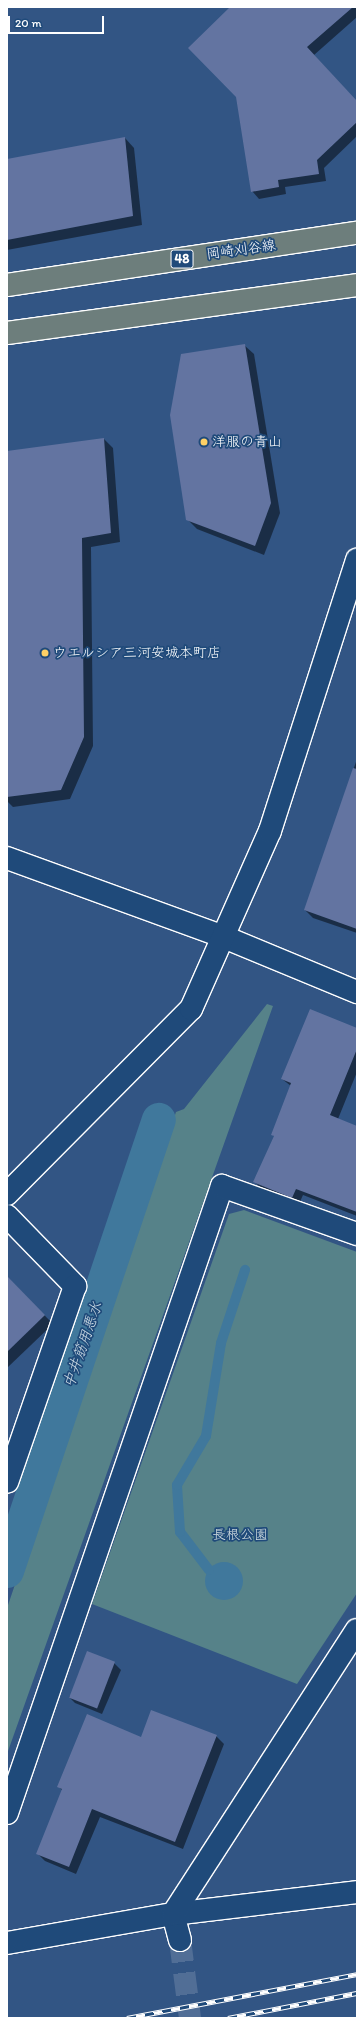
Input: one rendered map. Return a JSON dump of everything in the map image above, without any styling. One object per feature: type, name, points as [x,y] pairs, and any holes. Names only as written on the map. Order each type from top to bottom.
[{"type":"main road","name":"岡崎刈谷線","points":[[7,285],[357,233]]},
{"type":"main road","points":[[7,333],[357,285]]},
{"type":"street","points":[[7,1194],[191,1009],[270,831],[357,560]]},
{"type":"street","points":[[7,858],[224,937],[357,992]]},
{"type":"street","points":[[7,1813],[222,1186],[357,1234]]},
{"type":"street","points":[[7,1216],[75,1286],[7,1482]]},
{"type":"street","points":[[180,1940],[173,1914],[357,1630]]},
{"type":"street","points":[[7,1943],[173,1914],[357,1892]]},
{"type":"green space","points":[[267,1004],[273,1006],[7,1754],[7,1608],[176,1112],[184,1109]]},
{"type":"green space","name":"長根公園","points":[[244,1210],[357,1252],[357,1593],[297,1684],[92,1604],[229,1214]]},
{"type":"water","points":[[220,1562],[228,1562],[238,1567],[242,1574],[242,1588],[238,1595],[228,1600],[220,1600],[210,1595],[208,1592],[205,1585],[205,1577],[210,1567],[213,1565]]},
{"type":"building","points":[[230,7],[353,7],[307,47],[357,101],[357,122],[317,160],[319,174],[278,180],[279,187],[251,192],[236,97],[188,48]]},
{"type":"building","points":[[125,137],[133,216],[7,240],[7,159]]},
{"type":"building","points":[[245,344],[271,503],[255,546],[186,520],[170,415],[181,354]]},
{"type":"building","name":"ウエルシア三河安城本町店","points":[[104,438],[111,533],[82,538],[84,737],[61,790],[7,797],[7,451]]},
{"type":"building","points":[[353,768],[357,769],[357,929],[304,910]]},
{"type":"building","points":[[310,1009],[357,1028],[357,1049],[330,1115],[357,1126],[357,1212],[296,1189],[292,1198],[253,1182],[274,1136],[271,1135],[291,1083],[281,1079]]},
{"type":"building","points":[[7,1276],[45,1315],[7,1352]]},
{"type":"building","points":[[87,1651],[115,1662],[97,1708],[69,1698]]},
{"type":"building","points":[[151,1710],[217,1735],[175,1842],[92,1809],[69,1867],[36,1854],[62,1789],[57,1787],[87,1714],[141,1737]]},
{"type":"waterway","name":"中井筋用悪水","points":[[7,1571],[159,1120]]},
{"type":"waterway","points":[[209,1570],[180,1532],[177,1485],[206,1436],[221,1343],[245,1270]]},
{"type":"tunnel","points":[[180,1940],[190,2018]]},
{"type":"railway","points":[[127,2018],[357,1974]]},
{"type":"railway","points":[[228,2018],[357,1993]]},
{"type":"place","name":"洋服の青山","points":[[204,442]]},
{"type":"place","name":"ウエルシア三河安城本町店","points":[[45,653]]}]
